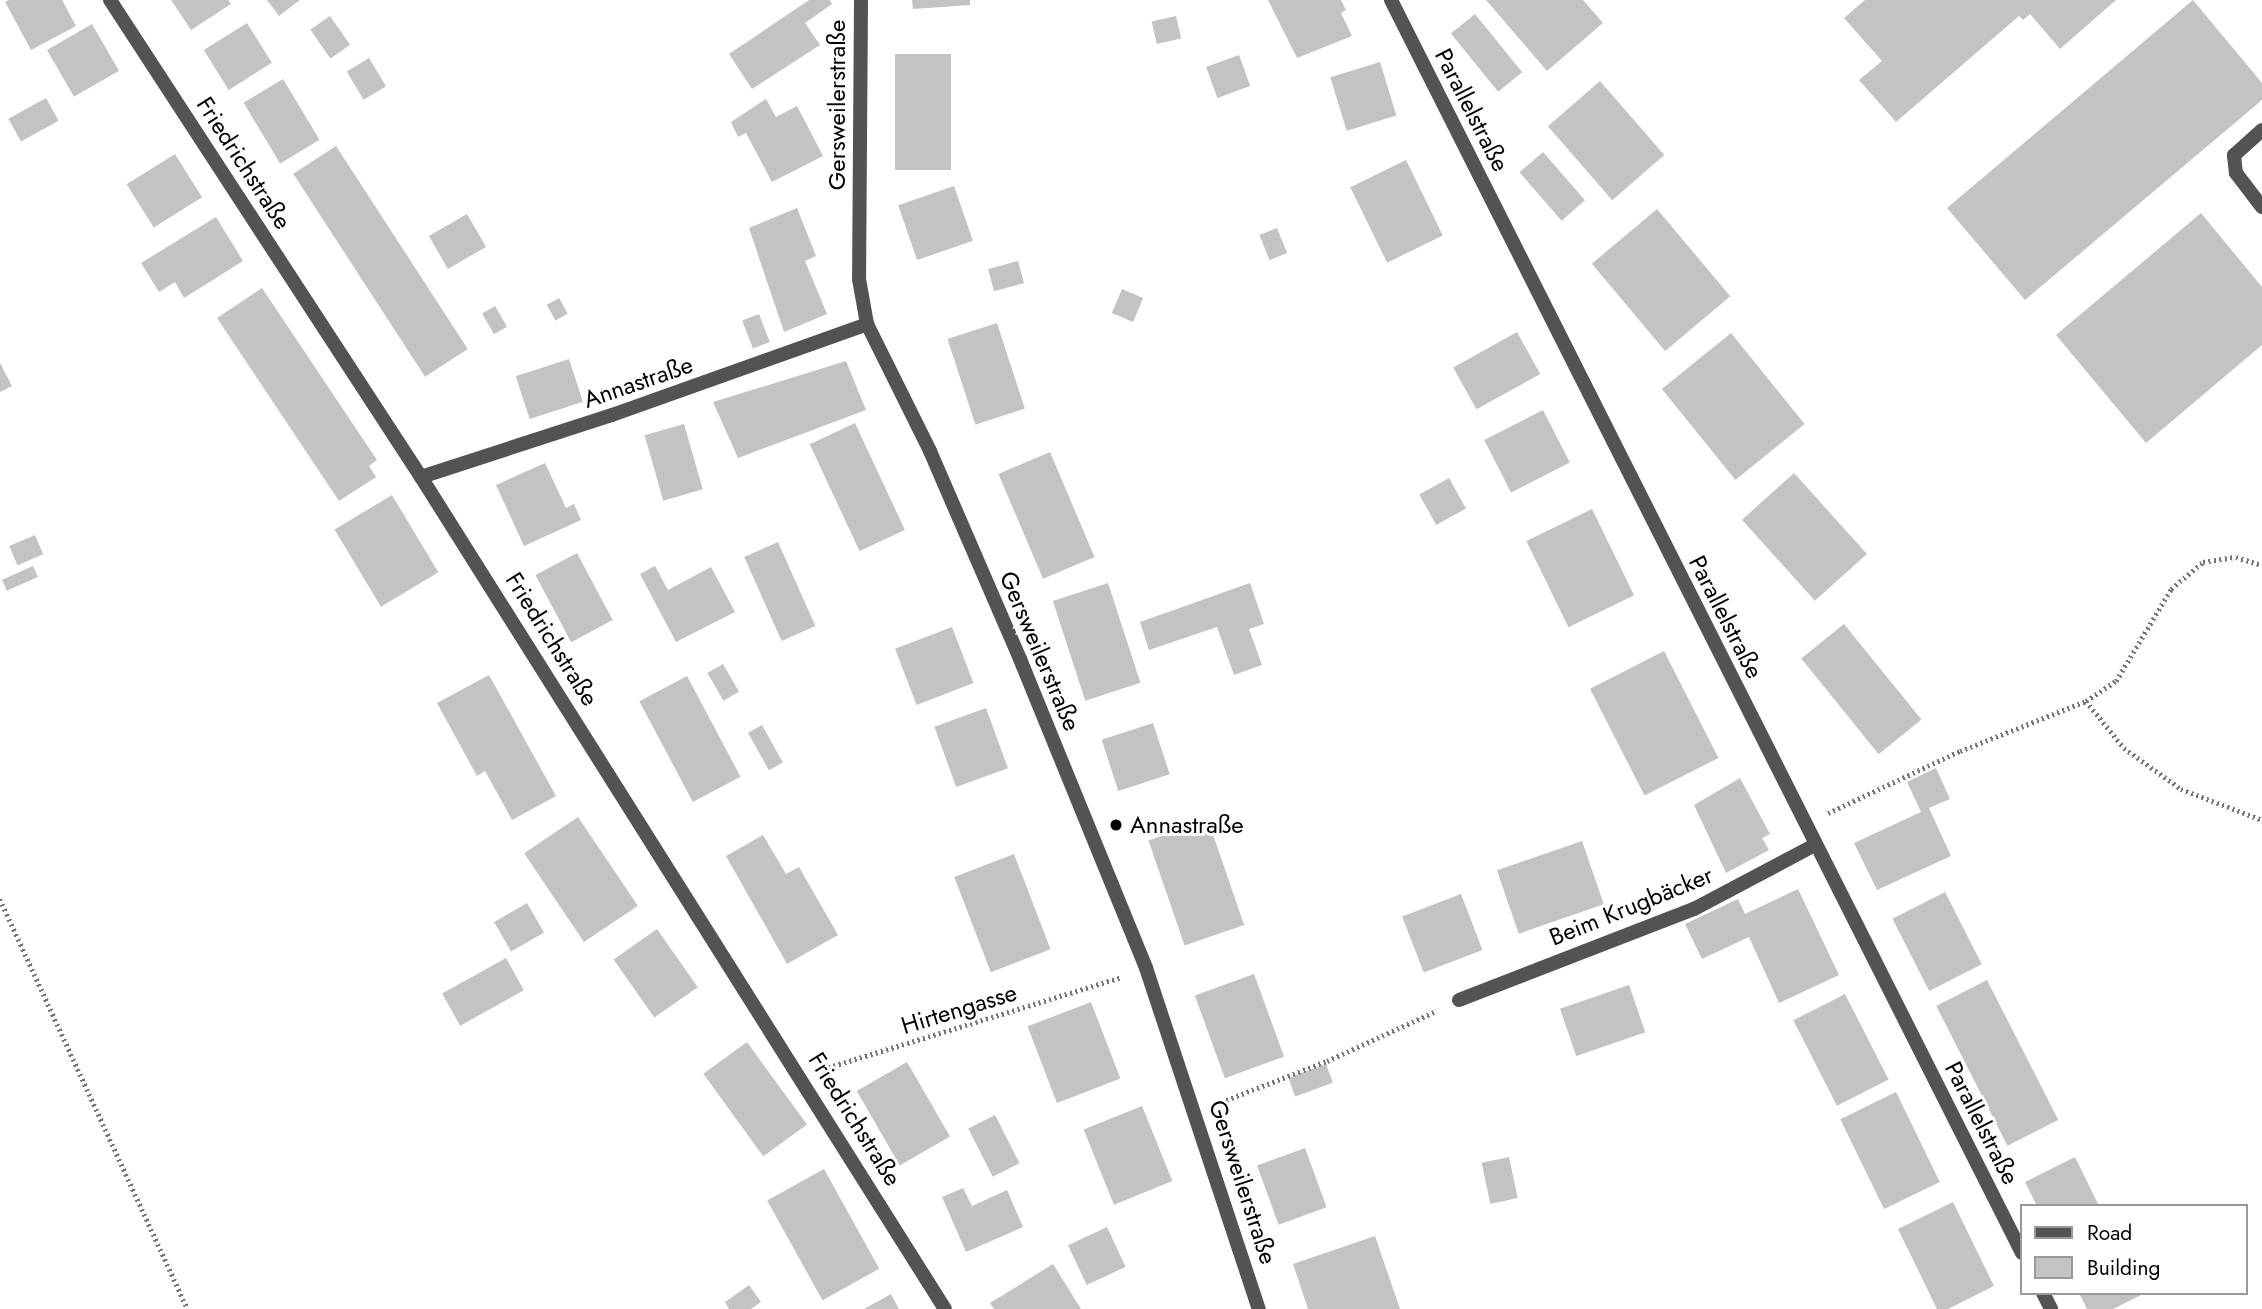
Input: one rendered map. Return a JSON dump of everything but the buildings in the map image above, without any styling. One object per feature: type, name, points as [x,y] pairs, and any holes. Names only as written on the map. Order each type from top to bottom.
[{"type":"street","name":"Friedrichstraße","points":[[110,0],[421,477],[802,1076],[945,1309]]},
{"type":"street","name":"Gersweilerstraße","points":[[861,0],[859,279],[867,324],[930,451],[1020,659],[1146,968],[1197,1111],[1259,1309]]},
{"type":"street","name":"Parallelstraße","points":[[1391,0],[2021,1251]]},
{"type":"street","points":[[2262,130],[2234,155],[2236,173],[2262,207]]},
{"type":"street","name":"Annastraße","points":[[421,477],[649,402],[867,324]]},
{"type":"street","name":"Beim Krugbäcker","points":[[1459,1000],[1694,909],[1815,845]]},
{"type":"path","points":[[1805,824],[1960,751],[2087,701],[2116,681],[2171,589],[2203,562],[2236,556],[2262,565]]},
{"type":"path","points":[[2087,701],[2124,748],[2181,789],[2262,820]]},
{"type":"path","points":[[0,899],[188,1309]]},
{"type":"path","name":"Hirtengasse","points":[[802,1076],[1126,975]]},
{"type":"path","points":[[1197,1111],[1327,1061],[1459,1000]]},
{"type":"place","name":"Annastraße","points":[[1116,825]]}]
